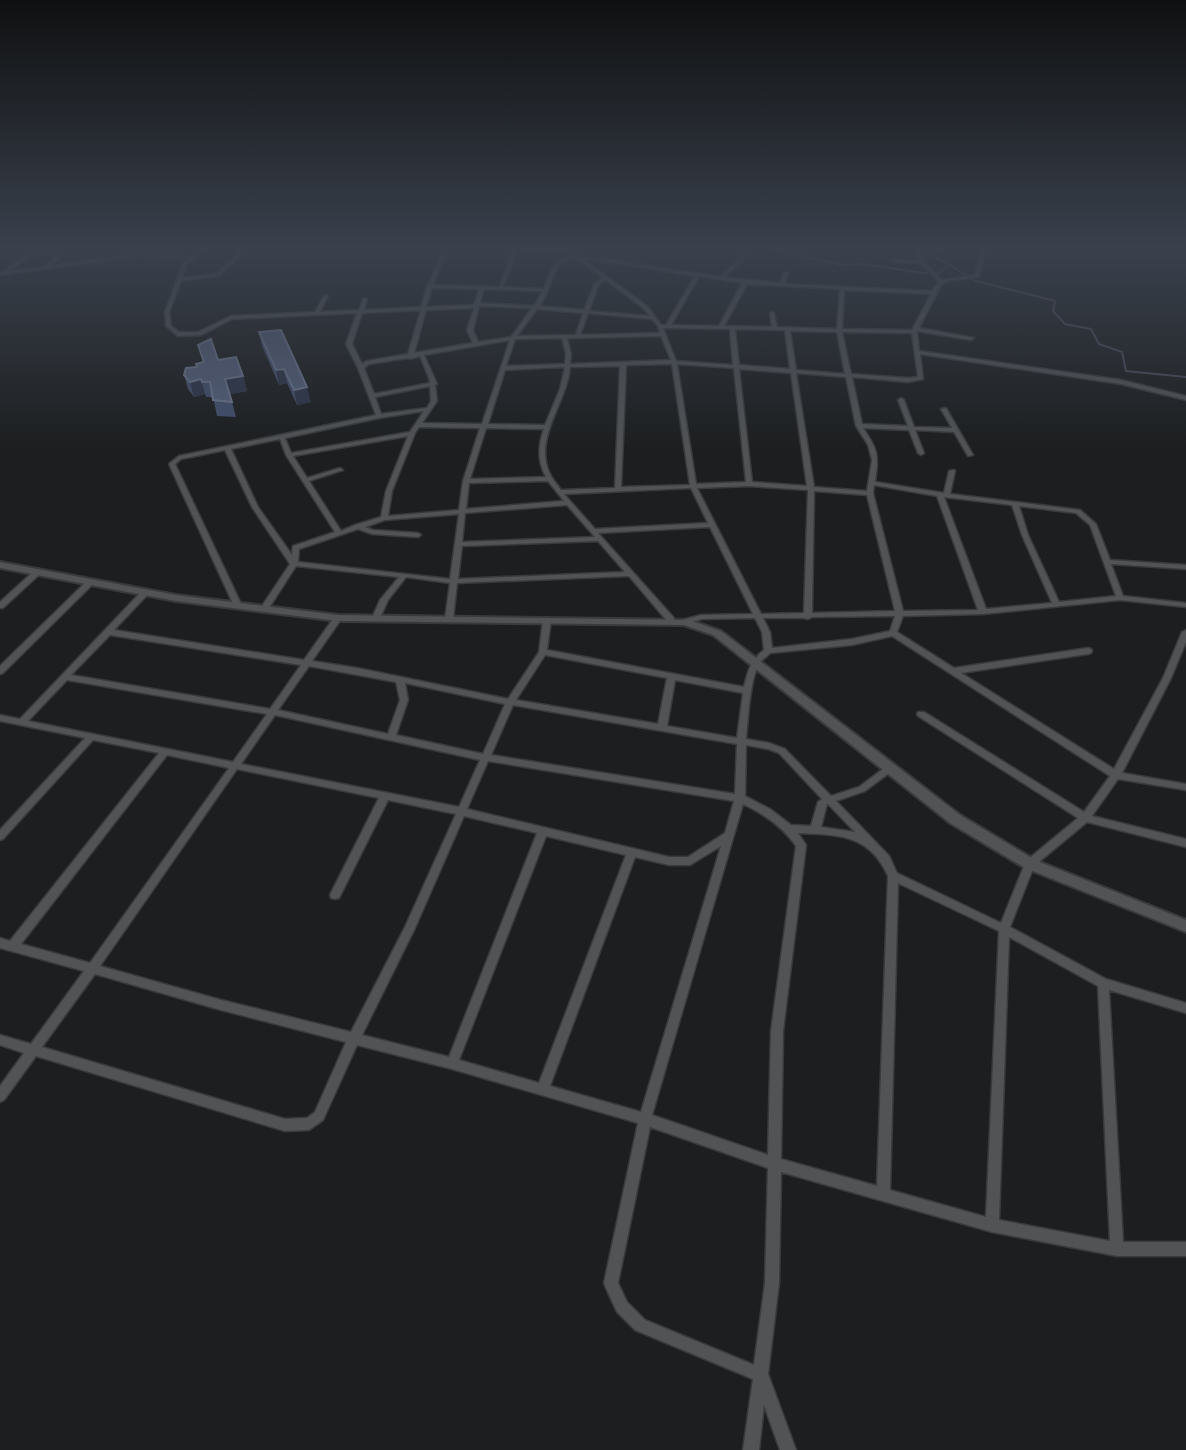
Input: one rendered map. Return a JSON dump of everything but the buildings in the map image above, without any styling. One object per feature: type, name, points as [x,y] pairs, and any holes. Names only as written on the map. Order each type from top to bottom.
[{"type":"main road","points":[[0,565],[146,592],[338,618],[685,622],[717,633],[955,819],[1030,864],[1186,926]]},
{"type":"street","points":[[168,316],[169,326],[178,334],[199,334],[231,318],[271,316]]},
{"type":"street","points":[[360,316],[349,344],[379,416]]},
{"type":"street","points":[[410,357],[423,316]]},
{"type":"street","points":[[473,316],[470,330],[476,345]]},
{"type":"street","points":[[449,619],[452,581],[461,544],[466,481],[513,338],[529,316]]},
{"type":"street","points":[[578,334],[585,316]]},
{"type":"street","points":[[628,316],[654,318]]},
{"type":"street","points":[[652,316],[664,326],[915,331],[971,338]]},
{"type":"street","points":[[671,316],[664,326],[664,334],[674,362],[693,486],[760,618],[766,632],[768,651]]},
{"type":"street","points":[[721,327],[727,316]]},
{"type":"street","points":[[773,316],[775,328]]},
{"type":"street","points":[[840,316],[839,331],[859,426],[871,445],[875,460],[870,493],[900,614],[893,633]]},
{"type":"street","points":[[503,368],[674,362],[916,379],[920,378],[915,331],[923,316]]},
{"type":"street","points":[[732,327],[749,484]]},
{"type":"street","points":[[787,328],[811,489],[808,617]]},
{"type":"street","points":[[361,368],[376,362],[513,338],[564,337],[578,334],[664,334]]},
{"type":"street","points":[[564,337],[571,364],[542,452],[545,469],[559,492],[671,620]]},
{"type":"street","points":[[918,352],[1121,382],[1186,398]]},
{"type":"street","points":[[384,518],[389,491],[412,433],[434,401],[433,384],[422,356]]},
{"type":"street","points":[[618,489],[623,363]]},
{"type":"street","points":[[371,396],[433,384]]},
{"type":"street","points":[[901,400],[920,453]]},
{"type":"street","points":[[238,606],[172,464],[179,458],[379,416],[429,409]]},
{"type":"street","points":[[944,409],[970,455]]},
{"type":"street","points":[[418,425],[549,427]]},
{"type":"street","points":[[859,426],[954,430]]},
{"type":"street","points":[[289,455],[412,433]]},
{"type":"street","points":[[282,437],[289,455],[338,532]]},
{"type":"street","points":[[227,448],[255,507],[295,564],[452,581],[630,574]]},
{"type":"street","points":[[305,480],[340,470]]},
{"type":"street","points":[[952,471],[944,495],[983,612]]},
{"type":"street","points":[[466,481],[551,479]]},
{"type":"street","points":[[872,483],[944,495],[1078,511],[1093,524],[1120,598]]},
{"type":"street","points":[[559,492],[749,484],[870,493]]},
{"type":"street","points":[[264,609],[295,564],[296,548],[338,532],[384,518],[570,503]]},
{"type":"street","points":[[1015,504],[1025,536],[1056,603]]},
{"type":"street","points":[[593,531],[713,524]]},
{"type":"street","points":[[357,526],[372,532],[418,534]]},
{"type":"street","points":[[461,544],[600,539]]},
{"type":"street","points":[[1108,562],[1186,567]]},
{"type":"street","points":[[0,606],[38,572]]},
{"type":"street","points":[[376,618],[384,600],[404,575]]},
{"type":"street","points":[[0,671],[92,582]]},
{"type":"street","points":[[21,723],[146,592]]},
{"type":"street","points":[[685,622],[701,617],[983,612],[1120,598],[1186,605]]},
{"type":"street","points":[[0,1096],[338,618]]},
{"type":"street","points":[[0,1040],[285,1125],[309,1124],[319,1116],[354,1038],[410,928],[510,702],[543,652],[547,620]]},
{"type":"street","points":[[108,632],[357,671],[510,702],[743,741],[782,751],[887,858],[893,877],[883,1193]]},
{"type":"street","points":[[992,1225],[1004,929],[1030,864],[1085,818],[1116,775],[1167,678],[1186,632]]},
{"type":"street","points":[[788,1450],[761,1375],[640,1325],[622,1307],[611,1283],[645,1119],[740,797],[743,741],[755,662],[768,651],[852,642],[893,633],[1116,775],[1186,787]]},
{"type":"street","points":[[953,671],[1088,651]]},
{"type":"street","points":[[543,652],[749,691]]},
{"type":"street","points":[[662,727],[672,676]]},
{"type":"street","points":[[65,677],[273,712],[486,758],[740,797],[773,813],[790,829],[801,845],[777,1031],[772,1283],[751,1450]]},
{"type":"street","points":[[391,737],[404,700],[400,681]]},
{"type":"street","points":[[921,714],[1085,818],[1186,843]]},
{"type":"street","points":[[0,718],[384,799],[463,813],[685,862],[699,858],[729,836]]},
{"type":"street","points":[[0,836],[90,738]]},
{"type":"street","points":[[13,946],[164,753]]},
{"type":"street","points":[[815,830],[822,802],[862,789],[890,768]]},
{"type":"street","points":[[335,895],[384,799]]},
{"type":"street","points":[[790,829],[846,833],[869,841]]},
{"type":"street","points":[[452,1063],[543,831]]},
{"type":"street","points":[[543,1090],[632,852]]},
{"type":"street","points":[[893,877],[1004,929],[1102,982],[1186,1008]]},
{"type":"street","points":[[0,943],[221,1005],[452,1063],[645,1119],[775,1164],[992,1225],[1117,1249],[1186,1250]]},
{"type":"street","points":[[1102,982],[1117,1249]]},
{"type":"waterway","points":[[1057,316],[1065,324],[1091,329],[1099,344],[1122,352],[1126,371],[1186,377]]}]
